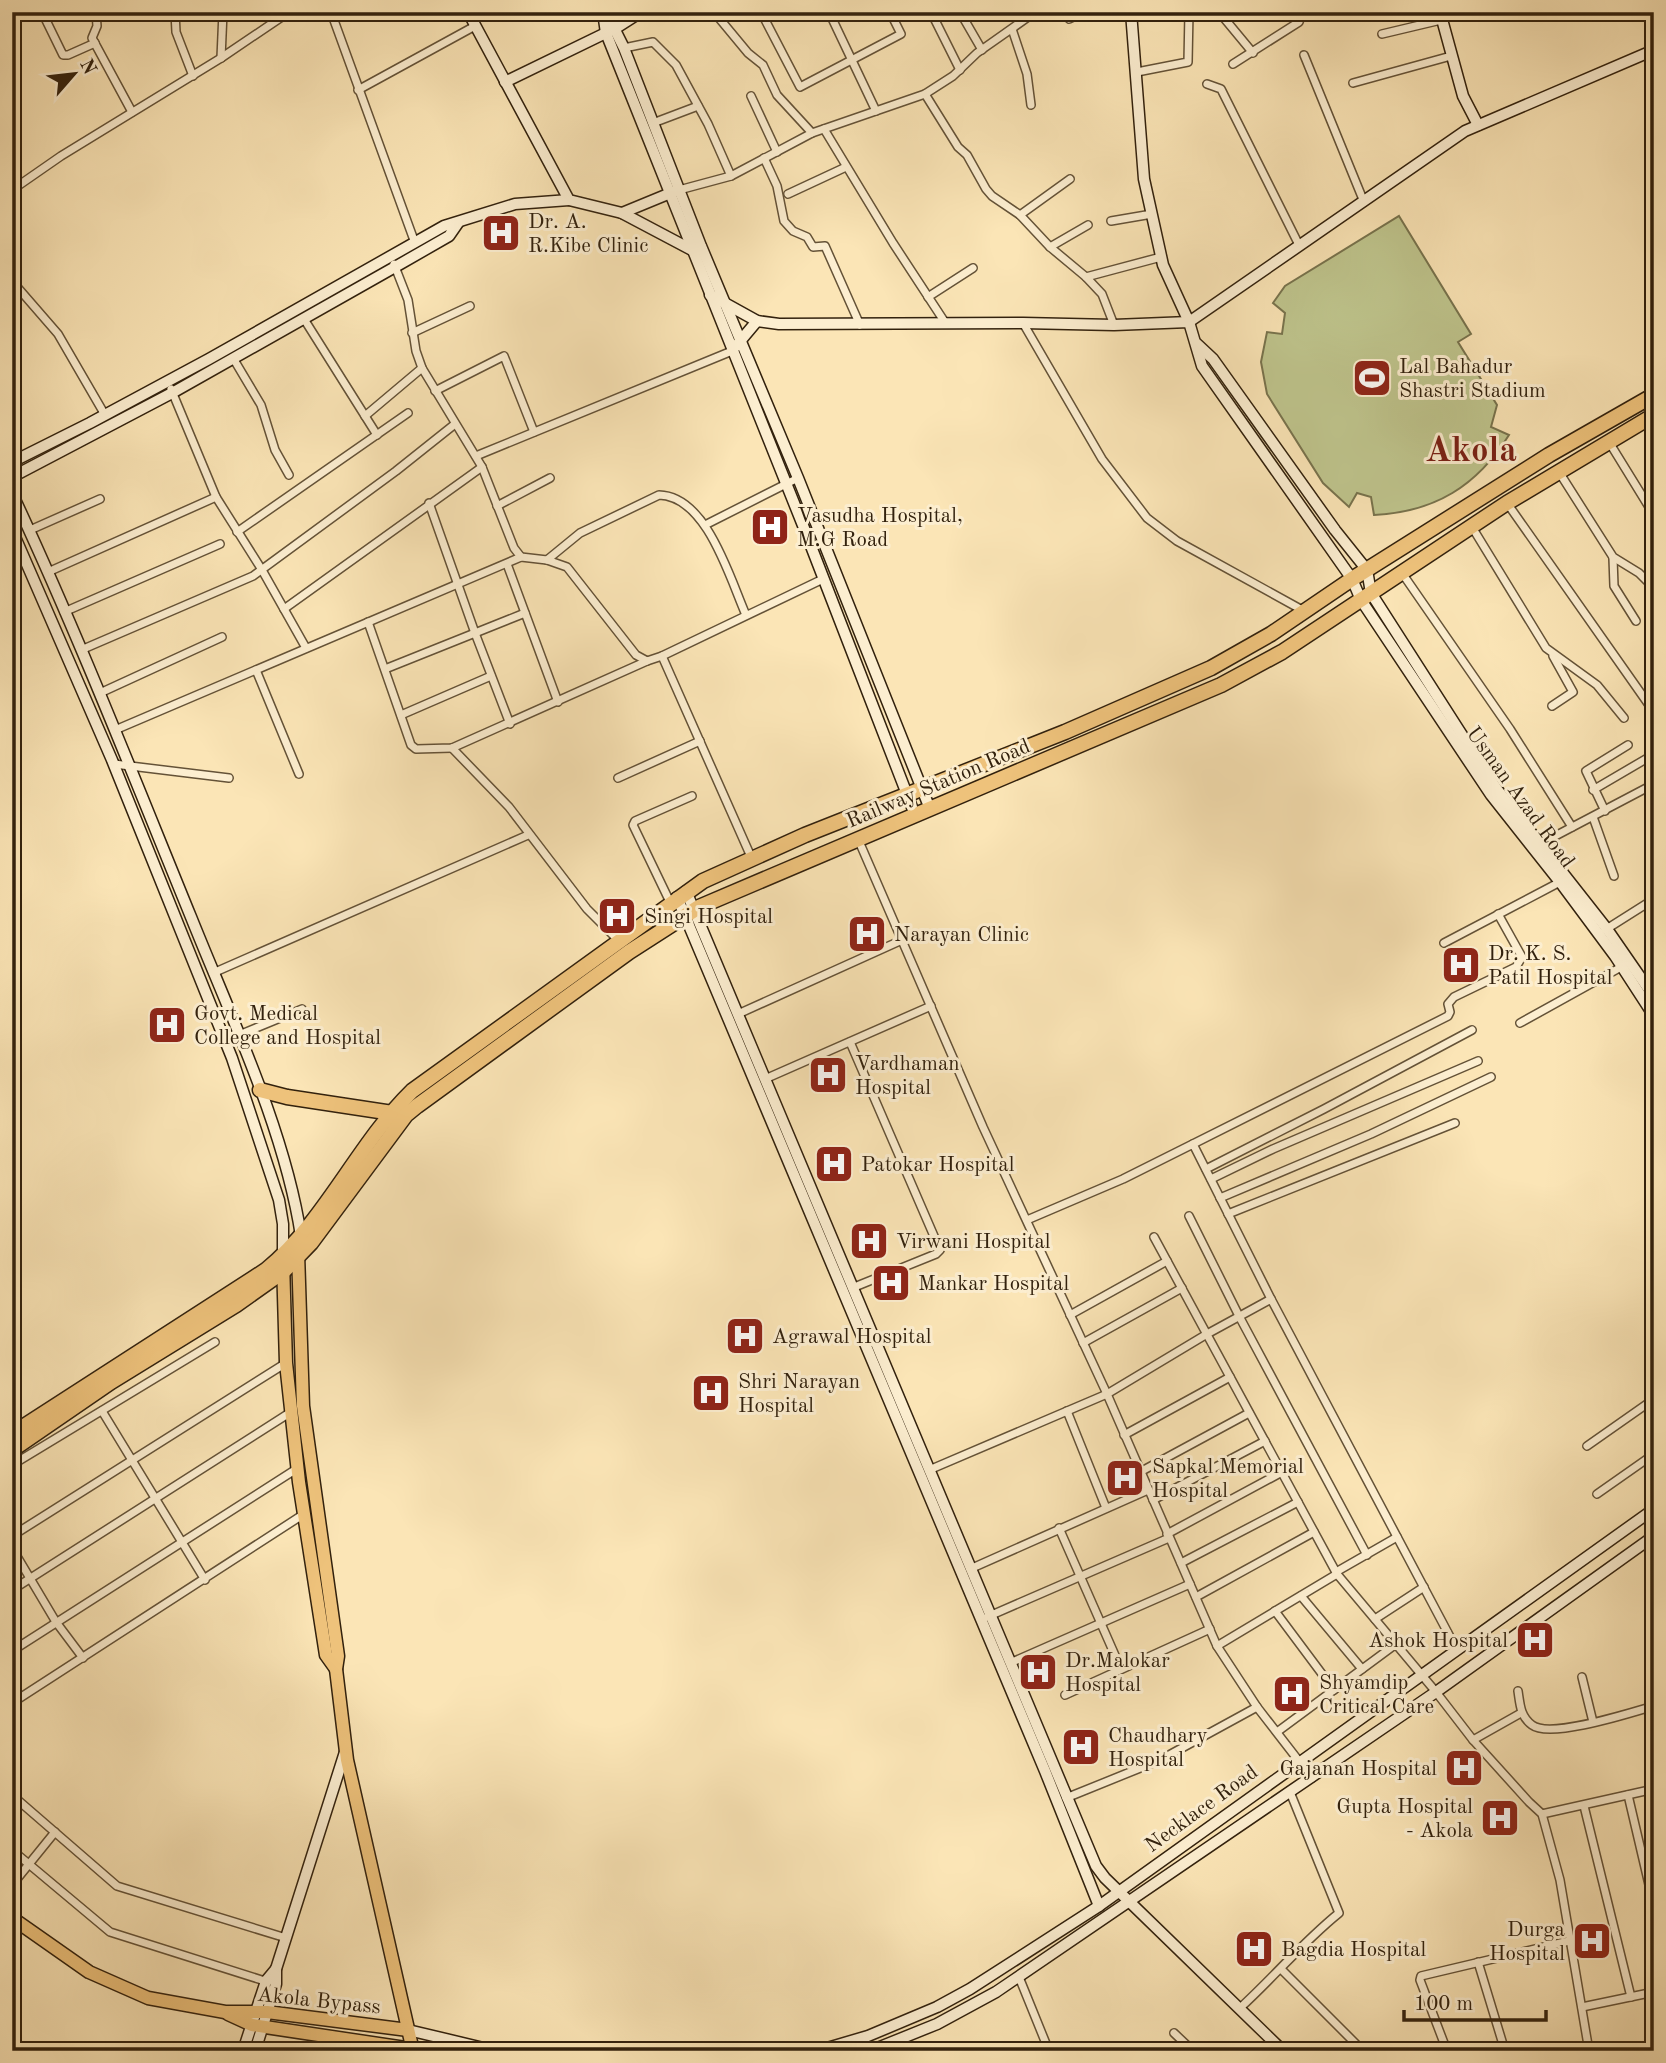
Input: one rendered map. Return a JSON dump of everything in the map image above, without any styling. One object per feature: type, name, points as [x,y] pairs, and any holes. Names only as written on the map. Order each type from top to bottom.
[{"type":"highway","name":"Railway Station Road","points":[[288,1263],[399,1114],[412,1091],[703,881],[1211,668],[1270,634],[1549,455],[1654,396]]},
{"type":"highway","name":"Railway Station Road","points":[[288,1263],[301,1236],[399,1114],[424,1100],[629,952],[690,912],[1221,685],[1282,652],[1507,503],[1654,415]]},
{"type":"highway","points":[[260,1090],[287,1097],[399,1114]]},
{"type":"highway","points":[[12,1434],[251,1281],[288,1263]]},
{"type":"highway","points":[[12,1450],[111,1382],[236,1306],[288,1263]]},
{"type":"main road","points":[[468,12],[569,200]]},
{"type":"main road","points":[[605,12],[674,192],[724,302],[798,478],[930,809]]},
{"type":"main road","points":[[505,82],[611,30],[641,12]]},
{"type":"main road","points":[[1131,12],[1144,179],[1161,257],[1189,322],[1202,366],[1366,596]]},
{"type":"main road","points":[[1440,16],[1463,96],[1478,125]]},
{"type":"main road","points":[[611,30],[624,48],[653,123],[692,250],[824,579],[915,816]]},
{"type":"main road","points":[[710,295],[757,321],[779,324],[1114,325],[1189,322],[1465,131],[1654,50]]},
{"type":"main road","points":[[622,213],[674,192]]},
{"type":"main road","points":[[393,262],[415,243],[444,226],[514,204],[569,200],[622,213],[692,250]]},
{"type":"main road","points":[[12,462],[393,262],[449,236],[458,223]]},
{"type":"main road","points":[[12,477],[172,393],[304,319],[338,293]]},
{"type":"main road","points":[[732,351],[757,321]]},
{"type":"main road","points":[[1197,344],[1213,359],[1292,472],[1367,570],[1366,596]]},
{"type":"main road","points":[[1282,479],[1292,472]]},
{"type":"main road","points":[[12,493],[100,693],[239,1035],[291,1186],[301,1236]]},
{"type":"main road","points":[[12,530],[114,764],[232,1058],[279,1200],[303,1406],[338,1656],[336,1669],[346,1749],[408,2030],[415,2050]]},
{"type":"main road","name":"Usman Azad Road","points":[[1366,596],[1496,788],[1540,844],[1625,964],[1654,1016]]},
{"type":"main road","name":"Usman Azad Road","points":[[1366,596],[1491,795],[1603,932]]},
{"type":"main road","points":[[678,897],[690,912],[738,1014],[971,1569],[986,1618],[1010,1663],[1096,1866],[1130,1903],[1283,2051]]},
{"type":"main road","points":[[690,912],[986,1618],[1099,1906]]},
{"type":"main road","name":"Usman Azad Road","points":[[1625,964],[1654,997]]},
{"type":"main road","points":[[288,1263],[286,1363],[291,1412],[326,1655],[336,1669]]},
{"type":"main road","name":"Necklace Road","points":[[817,2051],[868,2036],[937,2007],[996,1973],[1099,1906],[1654,1509]]},
{"type":"main road","name":"Necklace Road","points":[[872,2050],[937,2024],[1003,1988],[1436,1692],[1654,1536]]},
{"type":"main road","points":[[243,2051],[262,2012],[346,1749]]},
{"type":"main road","name":"Akola Bypass","points":[[12,1918],[89,1972],[148,1998],[225,2012],[262,2012],[408,2030]]},
{"type":"main road","points":[[996,1973],[1003,1988]]},
{"type":"main road","name":"Akola Bypass","points":[[225,2012],[257,2025],[415,2050]]},
{"type":"main road","points":[[255,2051],[257,2025]]},
{"type":"main road","points":[[408,2030],[496,2051]]},
{"type":"main road","points":[[868,2036],[872,2050]]},
{"type":"street","points":[[42,12],[63,55],[94,43]]},
{"type":"street","points":[[96,12],[97,26],[91,37],[132,112]]},
{"type":"street","points":[[175,12],[176,33],[193,76]]},
{"type":"street","points":[[221,58],[223,12]]},
{"type":"street","points":[[14,186],[193,76],[289,12]]},
{"type":"street","points":[[331,12],[415,243]]},
{"type":"street","points":[[714,12],[748,53],[763,65],[777,95],[812,133]]},
{"type":"street","points":[[761,12],[800,88],[901,34],[890,12]]},
{"type":"street","points":[[829,12],[876,111]]},
{"type":"street","points":[[931,12],[960,70]]},
{"type":"street","points":[[960,12],[982,50]]},
{"type":"street","points":[[1069,19],[1084,12]]},
{"type":"street","points":[[1137,72],[1188,62],[1189,12]]},
{"type":"street","points":[[1219,12],[1253,53]]},
{"type":"street","points":[[1233,64],[1299,22],[1298,12]]},
{"type":"street","points":[[674,192],[730,176],[812,133],[925,94],[1032,13]]},
{"type":"street","points":[[1382,34],[1440,16]]},
{"type":"street","points":[[358,90],[475,26]]},
{"type":"street","points":[[1012,29],[1027,74],[1031,105]]},
{"type":"street","points":[[624,48],[653,42],[676,65],[730,176]]},
{"type":"street","points":[[1304,55],[1364,202]]},
{"type":"street","points":[[1353,83],[1451,56]]},
{"type":"street","points":[[1207,84],[1221,89],[1299,245]]},
{"type":"street","points":[[925,94],[958,147],[967,155],[986,189],[1020,215],[1050,247],[1086,277],[1102,294],[1114,325]]},
{"type":"street","points":[[751,96],[776,152]]},
{"type":"street","points":[[653,123],[698,106]]},
{"type":"street","points":[[824,129],[947,325]]},
{"type":"street","points":[[764,158],[777,186],[784,221],[793,231],[807,237],[813,247],[825,246],[860,324]]},
{"type":"street","points":[[788,194],[846,167]]},
{"type":"street","points":[[1020,215],[1070,179]]},
{"type":"street","points":[[1111,221],[1152,214]]},
{"type":"street","points":[[1050,247],[1088,225]]},
{"type":"street","points":[[1086,277],[1161,257]]},
{"type":"street","points":[[393,262],[408,300],[412,333],[422,368],[482,467],[514,548],[521,557]]},
{"type":"street","points":[[928,298],[973,268]]},
{"type":"street","points":[[12,281],[58,334],[105,415]]},
{"type":"street","points":[[412,333],[470,306]]},
{"type":"street","points":[[304,319],[377,435]]},
{"type":"street","points":[[1023,323],[1102,459],[1147,518],[1177,541],[1305,611]]},
{"type":"street","points":[[476,456],[732,351]]},
{"type":"street","points":[[435,391],[504,356],[534,432]]},
{"type":"street","points":[[233,358],[261,405],[275,450],[289,475]]},
{"type":"street","points":[[365,416],[422,368]]},
{"type":"street","points":[[167,382],[216,496],[306,648]]},
{"type":"street","points":[[237,532],[408,413]]},
{"type":"street","points":[[81,650],[242,582],[262,570],[396,471],[454,424]]},
{"type":"street","points":[[1608,442],[1654,515]]},
{"type":"street","points":[[284,609],[482,467]]},
{"type":"street","points":[[1558,471],[1613,557],[1639,573],[1654,589]]},
{"type":"street","points":[[498,506],[550,478]]},
{"type":"street","points":[[705,525],[798,478]]},
{"type":"street","points":[[547,560],[580,533],[659,495],[691,509],[705,525],[746,615]]},
{"type":"street","points":[[47,572],[216,496]]},
{"type":"street","points":[[30,530],[100,499]]},
{"type":"street","points":[[429,503],[510,724]]},
{"type":"street","points":[[1507,503],[1654,712]]},
{"type":"street","points":[[1471,526],[1573,692],[1552,706]]},
{"type":"street","points":[[64,611],[220,544]]},
{"type":"street","points":[[115,730],[521,557],[547,560],[567,567],[636,655],[648,661]]},
{"type":"street","points":[[1613,557],[1616,589],[1636,621]]},
{"type":"street","points":[[507,564],[558,702]]},
{"type":"street","points":[[1402,572],[1510,729],[1573,827]]},
{"type":"street","points":[[369,622],[414,748],[452,748],[662,656],[824,579]]},
{"type":"street","points":[[385,669],[525,612]]},
{"type":"street","points":[[100,693],[222,638]]},
{"type":"street","points":[[1551,653],[1597,685],[1624,718]]},
{"type":"street","points":[[662,656],[752,859]]},
{"type":"street","points":[[256,670],[299,774]]},
{"type":"street","points":[[401,715],[491,676]]},
{"type":"street","points":[[618,778],[700,740]]},
{"type":"street","points":[[1605,811],[1586,771],[1628,745]]},
{"type":"street","points":[[452,748],[509,807],[587,909],[618,940]]},
{"type":"street","points":[[1594,790],[1651,756]]},
{"type":"street","points":[[114,764],[229,778]]},
{"type":"street","points":[[1540,844],[1654,784]]},
{"type":"street","points":[[678,897],[633,825],[635,821],[692,796]]},
{"type":"street","points":[[1593,817],[1614,876]]},
{"type":"street","points":[[213,972],[528,835]]},
{"type":"street","points":[[858,839],[1217,1646],[1257,1707],[1312,1778]]},
{"type":"street","points":[[1444,943],[1560,882]]},
{"type":"street","points":[[1603,932],[1654,899]]},
{"type":"street","points":[[1027,1220],[1122,1179],[1448,1016],[1448,1004],[1454,997],[1516,967],[1522,957],[1498,914]]},
{"type":"street","points":[[738,1014],[902,940]]},
{"type":"street","points":[[1520,1023],[1625,964]]},
{"type":"street","points":[[765,1079],[931,1006]]},
{"type":"street","points":[[239,1035],[302,1009]]},
{"type":"street","points":[[1206,1169],[1472,1030]]},
{"type":"street","points":[[850,1042],[940,1250],[852,1288]]},
{"type":"street","points":[[1210,1179],[1478,1061]]},
{"type":"street","points":[[1220,1198],[1371,1135],[1490,1077]]},
{"type":"street","points":[[1228,1214],[1455,1123]]},
{"type":"street","points":[[1193,1144],[1271,1299],[1457,1650]]},
{"type":"street","points":[[1189,1216],[1239,1316],[1367,1555]]},
{"type":"street","points":[[1154,1237],[1337,1573],[1473,1740],[1542,1814],[1560,1880],[1589,2051]]},
{"type":"street","points":[[1070,1315],[1167,1261]]},
{"type":"street","points":[[1083,1343],[1182,1288]]},
{"type":"street","points":[[929,1470],[1107,1394],[1206,1334],[1271,1299]]},
{"type":"street","points":[[12,1465],[215,1342]]},
{"type":"street","points":[[12,1536],[286,1363]]},
{"type":"street","points":[[1124,1435],[1230,1377]]},
{"type":"street","points":[[1587,1446],[1654,1398]]},
{"type":"street","points":[[102,1411],[205,1580]]},
{"type":"street","points":[[1067,1411],[1105,1508]]},
{"type":"street","points":[[12,1590],[291,1412]]},
{"type":"street","points":[[1140,1472],[1249,1413]]},
{"type":"street","points":[[1153,1500],[1265,1441]]},
{"type":"street","points":[[1597,1494],[1654,1454]]},
{"type":"street","points":[[12,1651],[298,1468]]},
{"type":"street","points":[[986,1618],[1168,1536],[1282,1472]]},
{"type":"street","points":[[971,1569],[1148,1490]]},
{"type":"street","points":[[1181,1563],[1298,1502]]},
{"type":"street","points":[[12,1703],[304,1514]]},
{"type":"street","points":[[1059,1528],[1121,1669]]},
{"type":"street","points":[[1196,1597],[1314,1532]]},
{"type":"street","points":[[1217,1646],[1397,1537]]},
{"type":"street","points":[[12,1548],[56,1622],[83,1658]]},
{"type":"street","points":[[1010,1663],[1190,1584]]},
{"type":"street","points":[[1375,1619],[1424,1587]]},
{"type":"street","points":[[1301,1596],[1362,1669]]},
{"type":"street","points":[[1275,1611],[1334,1690]]},
{"type":"street","points":[[1065,1695],[1210,1629]]},
{"type":"street","points":[[1277,1732],[1396,1644]]},
{"type":"street","points":[[1582,1677],[1593,1722]]},
{"type":"street","points":[[1518,1691],[1521,1713],[1533,1727],[1553,1731],[1654,1706]]},
{"type":"street","points":[[1066,1798],[1160,1760],[1257,1707]]},
{"type":"street","points":[[1473,1740],[1521,1713]]},
{"type":"street","points":[[1542,1814],[1654,1789]]},
{"type":"street","points":[[1240,2008],[1281,1969],[1306,1940],[1339,1913],[1290,1792]]},
{"type":"street","points":[[12,1795],[117,1886],[286,1938]]},
{"type":"street","points":[[1628,1795],[1654,1906]]},
{"type":"street","points":[[1584,1806],[1630,1997]]},
{"type":"street","points":[[12,1885],[55,1832]]},
{"type":"street","points":[[12,1850],[110,1932],[271,1982]]},
{"type":"street","points":[[1447,2051],[1420,1980],[1421,1976],[1569,1941]]},
{"type":"street","points":[[1478,1962],[1505,2051]]},
{"type":"street","points":[[1281,1969],[1363,2051]]},
{"type":"street","points":[[1019,1977],[1049,2051]]},
{"type":"street","points":[[1582,2007],[1654,1992]]},
{"type":"street","points":[[1174,2033],[1193,2051]]},
{"type":"street","points":[[1647,2051],[1654,2049]]},
{"type":"green space","name":"Lal Bahadur Shastri Stadium","points":[[1399,216],[1471,334],[1458,342],[1497,405],[1491,427],[1509,435],[1483,469],[1452,493],[1416,508],[1374,515],[1371,497],[1357,493],[1349,507],[1323,483],[1267,394],[1261,362],[1267,332],[1282,334],[1285,313],[1273,303],[1285,286]]},
{"type":"place","name":"Dr. A. R.Kibe Clinic","points":[[501,233]]},
{"type":"place","name":"Lal Bahadur Shastri Stadium","points":[[1372,378]]},
{"type":"place","name":"Vasudha Hospital, M.G Road","points":[[770,527]]},
{"type":"place","name":"Singi Hospital","points":[[617,916]]},
{"type":"place","name":"Narayan Clinic","points":[[867,934]]},
{"type":"place","name":"Dr. K. S. Patil Hospital","points":[[1461,965]]},
{"type":"place","name":"Govt. Medical College and Hospital","points":[[167,1025]]},
{"type":"place","name":"Vardhaman Hospital","points":[[828,1075]]},
{"type":"place","name":"Patokar Hospital","points":[[834,1164]]},
{"type":"place","name":"Virwani Hospital","points":[[869,1241]]},
{"type":"place","name":"Mankar Hospital","points":[[891,1283]]},
{"type":"place","name":"Agrawal Hospital","points":[[745,1336]]},
{"type":"place","name":"Shri Narayan Hospital","points":[[711,1393]]},
{"type":"place","name":"Sapkal Memorial Hospital","points":[[1125,1478]]},
{"type":"place","name":"Ashok Hospital","points":[[1535,1640]]},
{"type":"place","name":"Dr.Malokar Hospital","points":[[1038,1672]]},
{"type":"place","name":"Shyamdip Critical Care","points":[[1292,1694]]},
{"type":"place","name":"Chaudhary Hospital","points":[[1081,1747]]},
{"type":"place","name":"Gajanan Hospital","points":[[1464,1768]]},
{"type":"place","name":"Gupta Hospital - Akola","points":[[1500,1818]]},
{"type":"place","name":"Durga Hospital","points":[[1592,1941]]},
{"type":"place","name":"Bagdia Hospital","points":[[1254,1949]]},
{"type":"district","name":"Akola","points":[[1471,449]]}]
